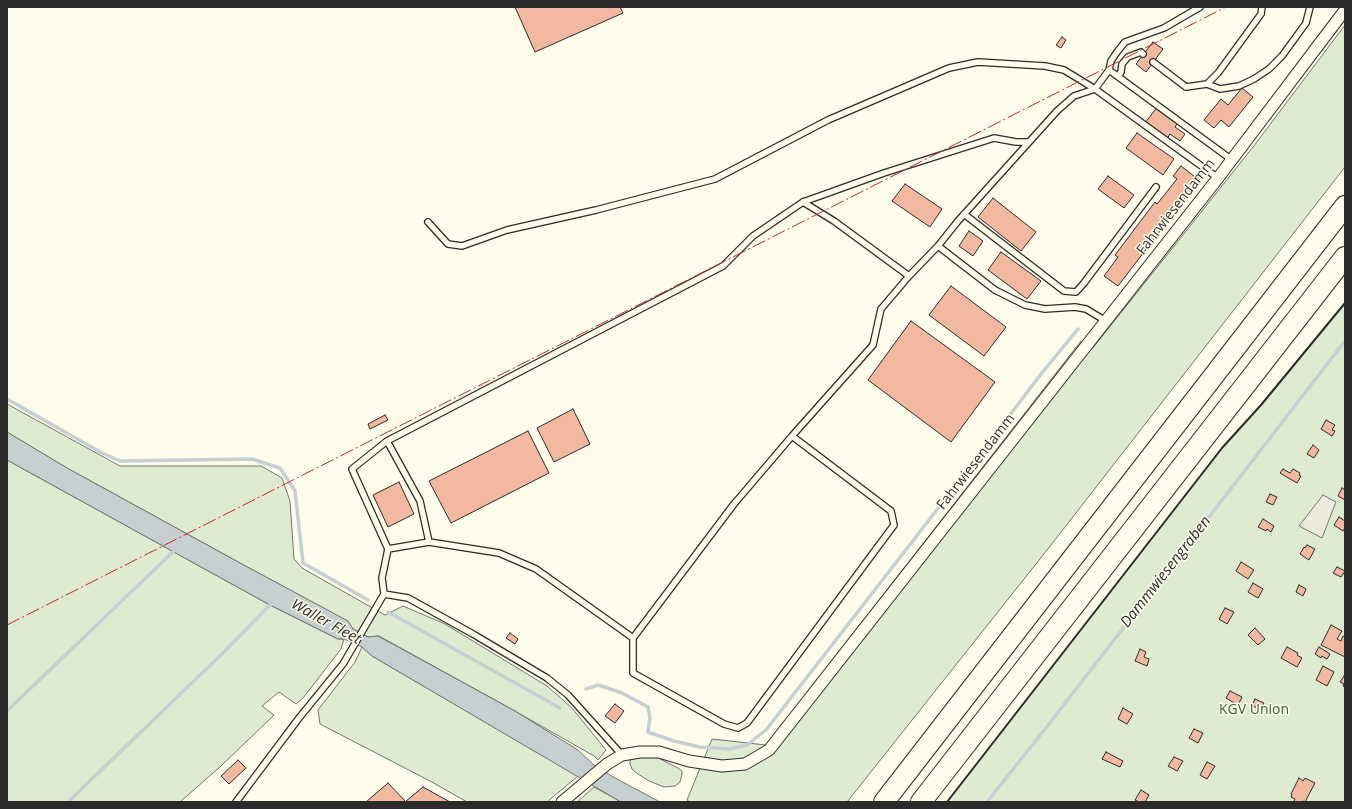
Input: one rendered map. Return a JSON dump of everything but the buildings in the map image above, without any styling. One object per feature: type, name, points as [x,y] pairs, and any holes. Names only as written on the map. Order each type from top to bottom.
[{"type":"highway","points":[[884,802],[1345,206]]},
{"type":"highway","points":[[921,802],[1345,257]]},
{"type":"street","name":"Fahrwiesendamm","points":[[562,802],[584,782],[607,764],[622,755],[640,752],[659,752],[689,761],[722,766],[745,764],[769,750],[1218,178],[1345,10]]},
{"type":"lane","points":[[792,436],[891,511],[894,524],[747,723],[738,728],[724,724],[633,673],[633,638],[734,504],[792,436],[873,345],[881,309],[1028,142],[1057,111],[1074,96],[1095,89],[1109,70],[1111,61],[1126,42],[1164,28],[1200,7]]},
{"type":"lane","points":[[1207,84],[1218,73],[1261,14],[1262,7]]},
{"type":"lane","points":[[1153,62],[1186,87],[1207,84],[1220,89],[1239,86],[1254,79],[1269,69],[1282,56],[1306,23],[1310,7]]},
{"type":"lane","points":[[1118,76],[1121,72],[1122,64],[1128,57],[1141,52],[1143,54]]},
{"type":"lane","points":[[428,222],[448,244],[462,246],[507,230],[596,210],[715,179],[828,120],[949,68],[978,62],[1046,66],[1064,70],[1095,89],[1218,178]]},
{"type":"lane","points":[[1109,70],[1232,160]]},
{"type":"lane","points":[[236,802],[299,718],[343,664],[362,629],[384,594],[382,578],[388,549],[352,469],[387,441],[723,266],[753,236],[802,202],[884,173],[994,138],[1016,142],[1028,142]]},
{"type":"lane","points":[[964,214],[1064,291],[1076,292],[1156,187]]},
{"type":"lane","points":[[802,202],[834,221],[909,276]]},
{"type":"lane","points":[[938,246],[995,290],[1025,305],[1044,309],[1086,309],[1106,321]]},
{"type":"lane","points":[[387,441],[420,501],[429,542]]},
{"type":"lane","points":[[388,549],[429,542],[499,553],[536,569],[633,638]]},
{"type":"lane","points":[[384,594],[408,598],[473,634],[546,678],[568,694],[622,755]]},
{"type":"green space","points":[[1345,25],[1345,167],[1051,545],[847,802],[690,802],[687,800],[712,739],[766,745],[1081,341],[1092,349],[1253,147]]},
{"type":"green space","name":"KGV Union","points":[[1345,303],[1345,802],[947,802],[1222,448],[1261,405]]},
{"type":"green space","points":[[7,404],[120,466],[261,466],[282,478],[290,501],[294,559],[302,568],[385,615],[403,606],[445,624],[547,686],[572,708],[606,750],[598,760],[594,756],[515,711],[379,636],[368,637],[353,629],[347,621],[67,468],[7,432]]},
{"type":"green space","points":[[7,460],[270,605],[338,639],[344,639],[341,649],[303,698],[296,704],[279,692],[262,706],[274,715],[221,766],[180,802],[7,802]]},
{"type":"green space","points":[[362,647],[372,656],[578,776],[547,802],[467,802],[430,781],[320,724],[318,710],[355,662]]},
{"type":"green space","points":[[633,758],[658,758],[682,771],[680,782],[675,786],[664,787],[649,781],[632,769],[630,761]]},
{"type":"green space","points":[[594,787],[621,802],[577,802]]},
{"type":"shaded area","points":[[1323,495],[1336,502],[1322,538],[1299,526]]},
{"type":"water","name":"Waller Fleet","points":[[7,432],[67,468],[348,621],[353,629],[368,637],[378,636],[515,711],[578,750],[595,766],[660,802],[621,802],[372,656],[362,647],[344,639],[338,639],[270,605],[7,460]]},
{"type":"waterway","points":[[586,689],[598,685],[622,693],[648,707],[650,718],[648,732],[674,741],[700,747],[729,749],[747,745],[766,730],[1041,374],[1078,329]]},
{"type":"waterway","name":"Dammwiesengraben","points":[[987,802],[1345,341]]},
{"type":"waterway","points":[[7,399],[102,453],[120,461],[252,459],[280,468],[295,491],[303,563],[368,600]]},
{"type":"waterway","points":[[7,711],[175,550]]},
{"type":"waterway","points":[[68,802],[221,655],[273,602]]},
{"type":"waterway","points":[[388,612],[560,708]]},
{"type":"wall","points":[[947,802],[1222,448],[1261,405],[1345,303]]},
{"type":"power","points":[[7,625],[1226,7]]}]
